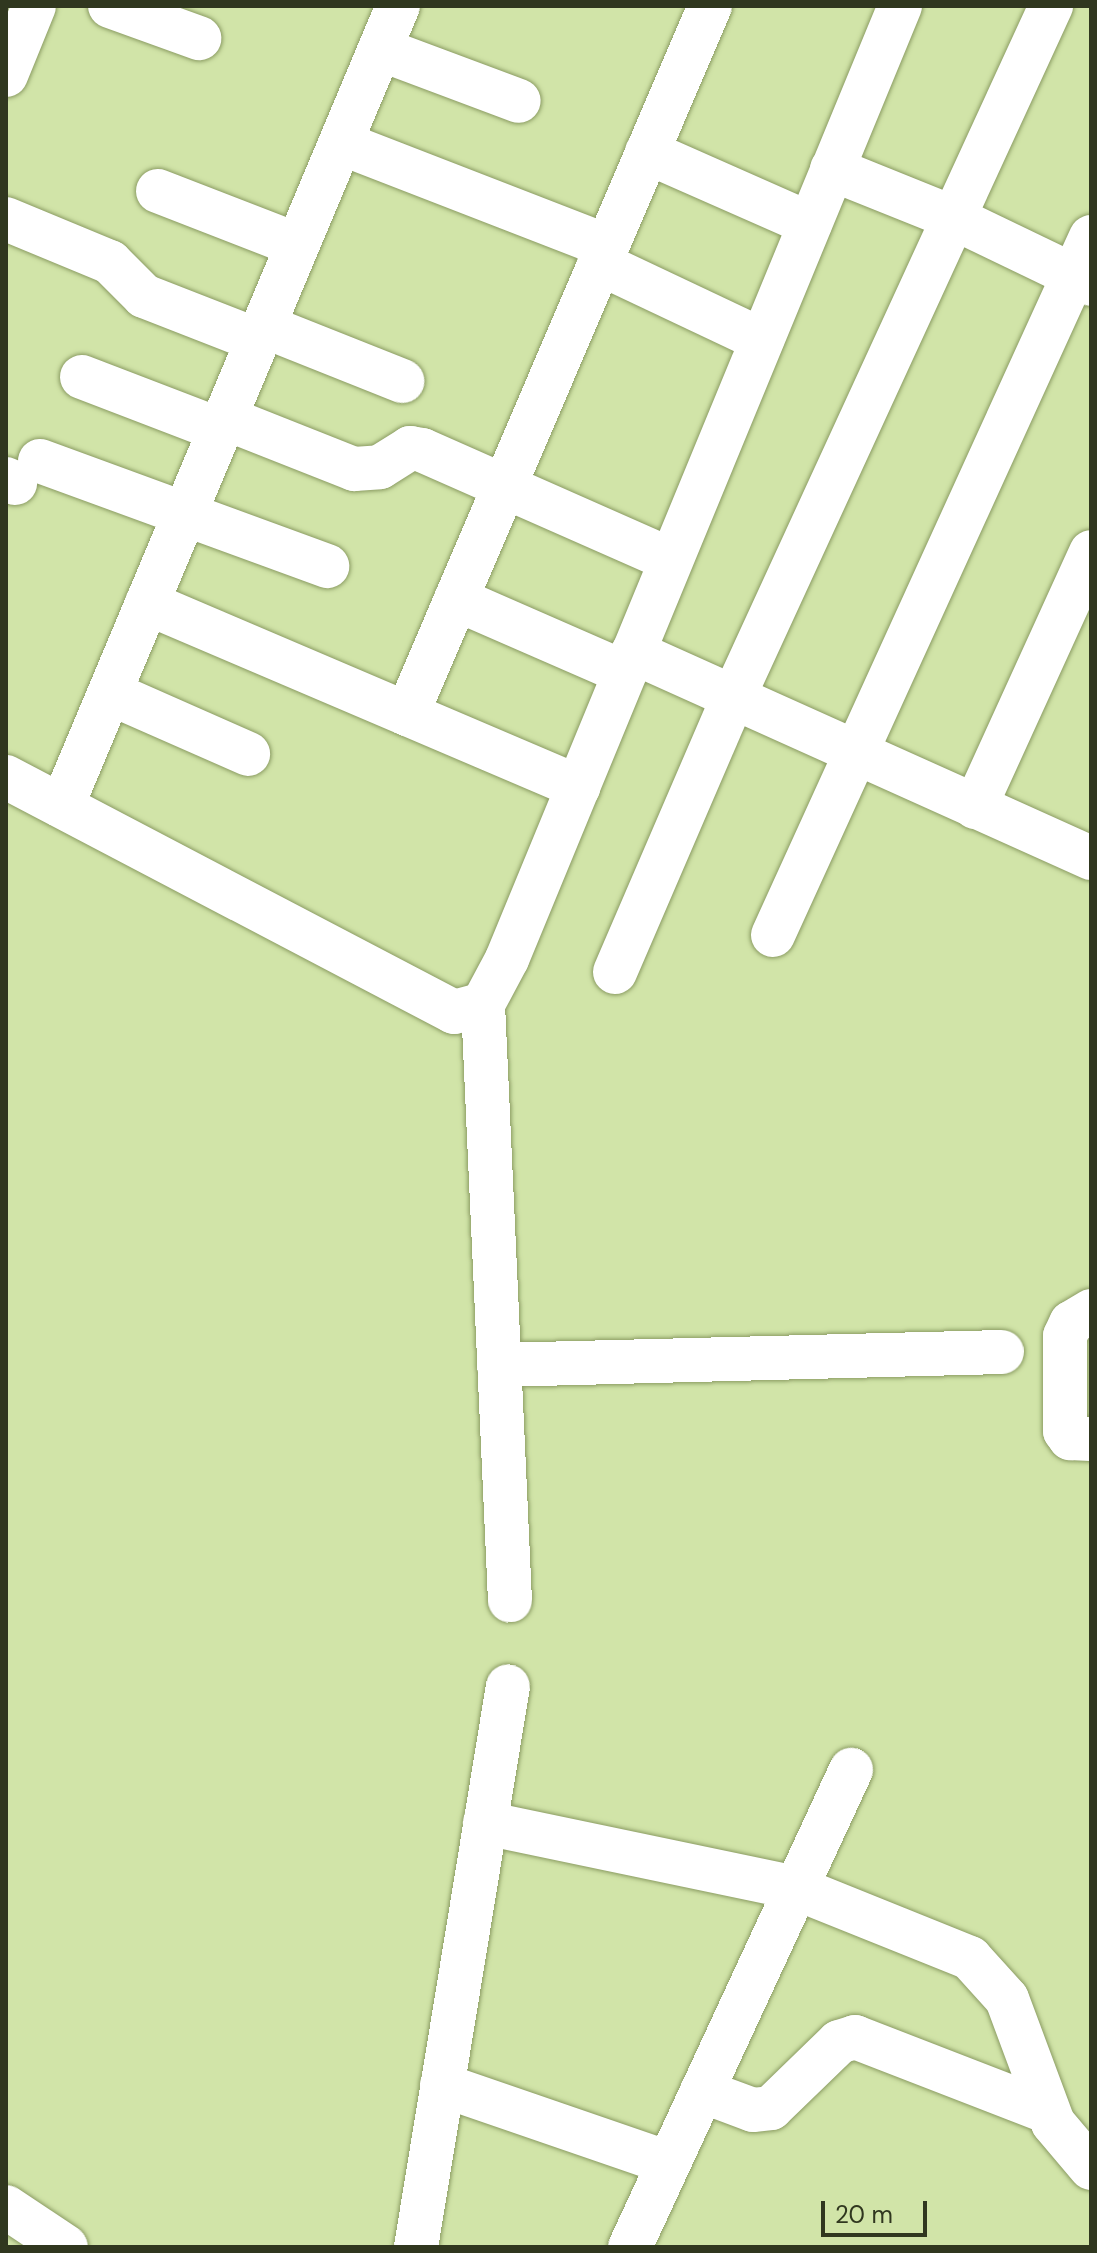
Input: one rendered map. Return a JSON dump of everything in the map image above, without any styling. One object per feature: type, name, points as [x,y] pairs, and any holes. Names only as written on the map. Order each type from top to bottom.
[{"type":"street","points":[[6,75],[34,6]]},
{"type":"street","points":[[110,6],[199,38]]},
{"type":"street","points":[[62,806],[398,6]]},
{"type":"street","points":[[407,714],[710,6]]},
{"type":"street","points":[[510,1600],[483,1004],[578,787],[900,6]]},
{"type":"street","points":[[615,972],[733,698],[1051,6]]},
{"type":"street","points":[[380,49],[519,101]]},
{"type":"street","points":[[341,143],[603,254],[762,340]]},
{"type":"street","points":[[647,152],[810,224]]},
{"type":"street","points":[[832,169],[954,218],[1082,280]]},
{"type":"street","points":[[158,191],[297,245]]},
{"type":"street","points":[[6,219],[110,262],[144,296],[402,381]]},
{"type":"street","points":[[773,935],[1082,280],[1091,237]]},
{"type":"street","points":[[82,377],[354,469],[380,467],[410,448],[505,486],[671,560]]},
{"type":"street","points":[[21,475],[185,515],[327,566]]},
{"type":"street","points":[[975,807],[1091,552]]},
{"type":"street","points":[[456,599],[733,698],[1091,858]]},
{"type":"street","points":[[147,603],[578,787]]},
{"type":"street","points":[[110,693],[248,754]]},
{"type":"street","points":[[6,777],[454,1012],[483,1004]]},
{"type":"street","points":[[1091,1311],[1071,1323],[1065,1336],[1065,1431],[1070,1438],[1091,1439]]},
{"type":"street","points":[[499,1365],[1002,1352]]},
{"type":"street","points":[[416,2247],[508,1686]]},
{"type":"street","points":[[630,2247],[851,1770]]},
{"type":"street","points":[[485,1823],[796,1888],[940,1944],[989,1974],[1007,1999],[1048,2112],[1091,2168]]},
{"type":"street","points":[[702,2091],[753,2110],[771,2108],[839,2042],[855,2037],[1048,2112]]},
{"type":"street","points":[[442,2085],[668,2163]]},
{"type":"street","points":[[6,2207],[66,2247]]}]
